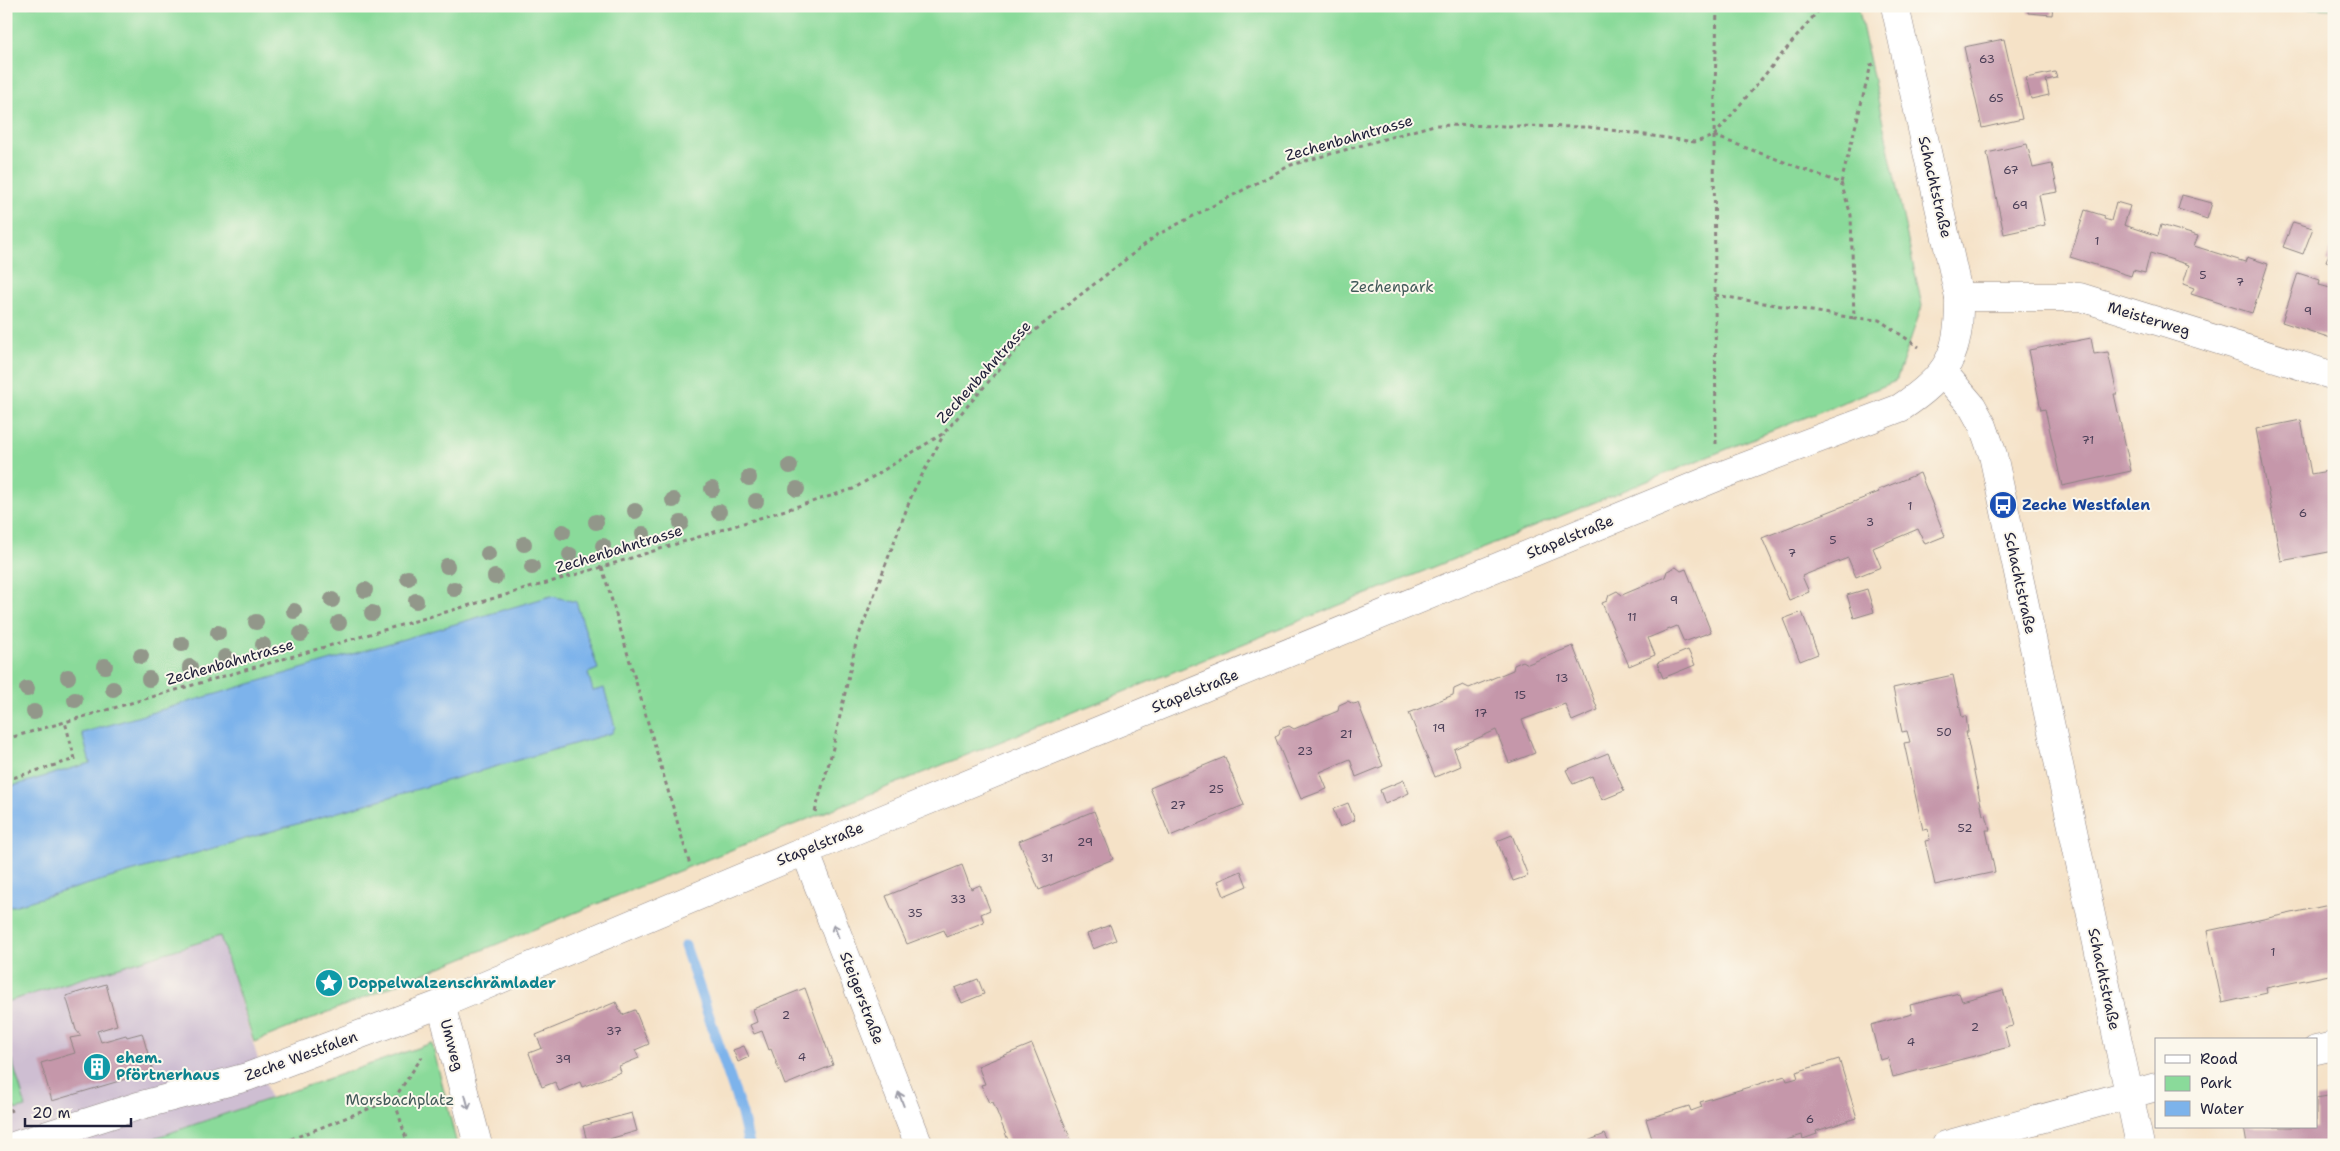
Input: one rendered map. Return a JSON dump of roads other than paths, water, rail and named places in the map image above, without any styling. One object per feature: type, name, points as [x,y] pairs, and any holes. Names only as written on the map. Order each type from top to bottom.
[{"type":"street","name":"Schachtstraße","points":[[1895,6],[1959,297],[1959,327],[1954,351],[1943,372],[1972,406],[1983,426],[1994,455],[2140,1145]]},
{"type":"street","name":"Meisterweg","points":[[1959,297],[2080,297],[2334,376]]},
{"type":"street","name":"Stapelstraße","points":[[441,1004],[805,851],[1717,477],[1900,408],[1925,392],[1943,372]]},
{"type":"street","name":"Steigerstraße","points":[[805,851],[919,1145]]},
{"type":"street","name":"Zeche Westfalen","points":[[16,1145],[138,1106],[247,1077],[441,1004]]},
{"type":"street","name":"Umweg","points":[[441,1004],[478,1145]]},
{"type":"street","points":[[2318,1050],[2334,1046]]},
{"type":"street","points":[[1946,1145],[2155,1087]]},
{"type":"water","points":[[551,596],[576,602],[598,669],[588,673],[593,691],[604,688],[615,727],[612,733],[6,908],[6,788],[90,763],[82,733]]},
{"type":"waterway","points":[[685,946],[742,1114],[749,1145]]},
{"type":"place","name":"Zeche Westfalen","points":[[2003,505]]},
{"type":"place","name":"Doppelwalzenschrämlader","points":[[329,983]]},
{"type":"place","name":"ehem. Pförtnerhaus","points":[[97,1067]]},
{"type":"park label","name":"Zechenpark","points":[[1392,287]]},
{"type":"park label","name":"Morsbachplatz","points":[[400,1100]]}]
